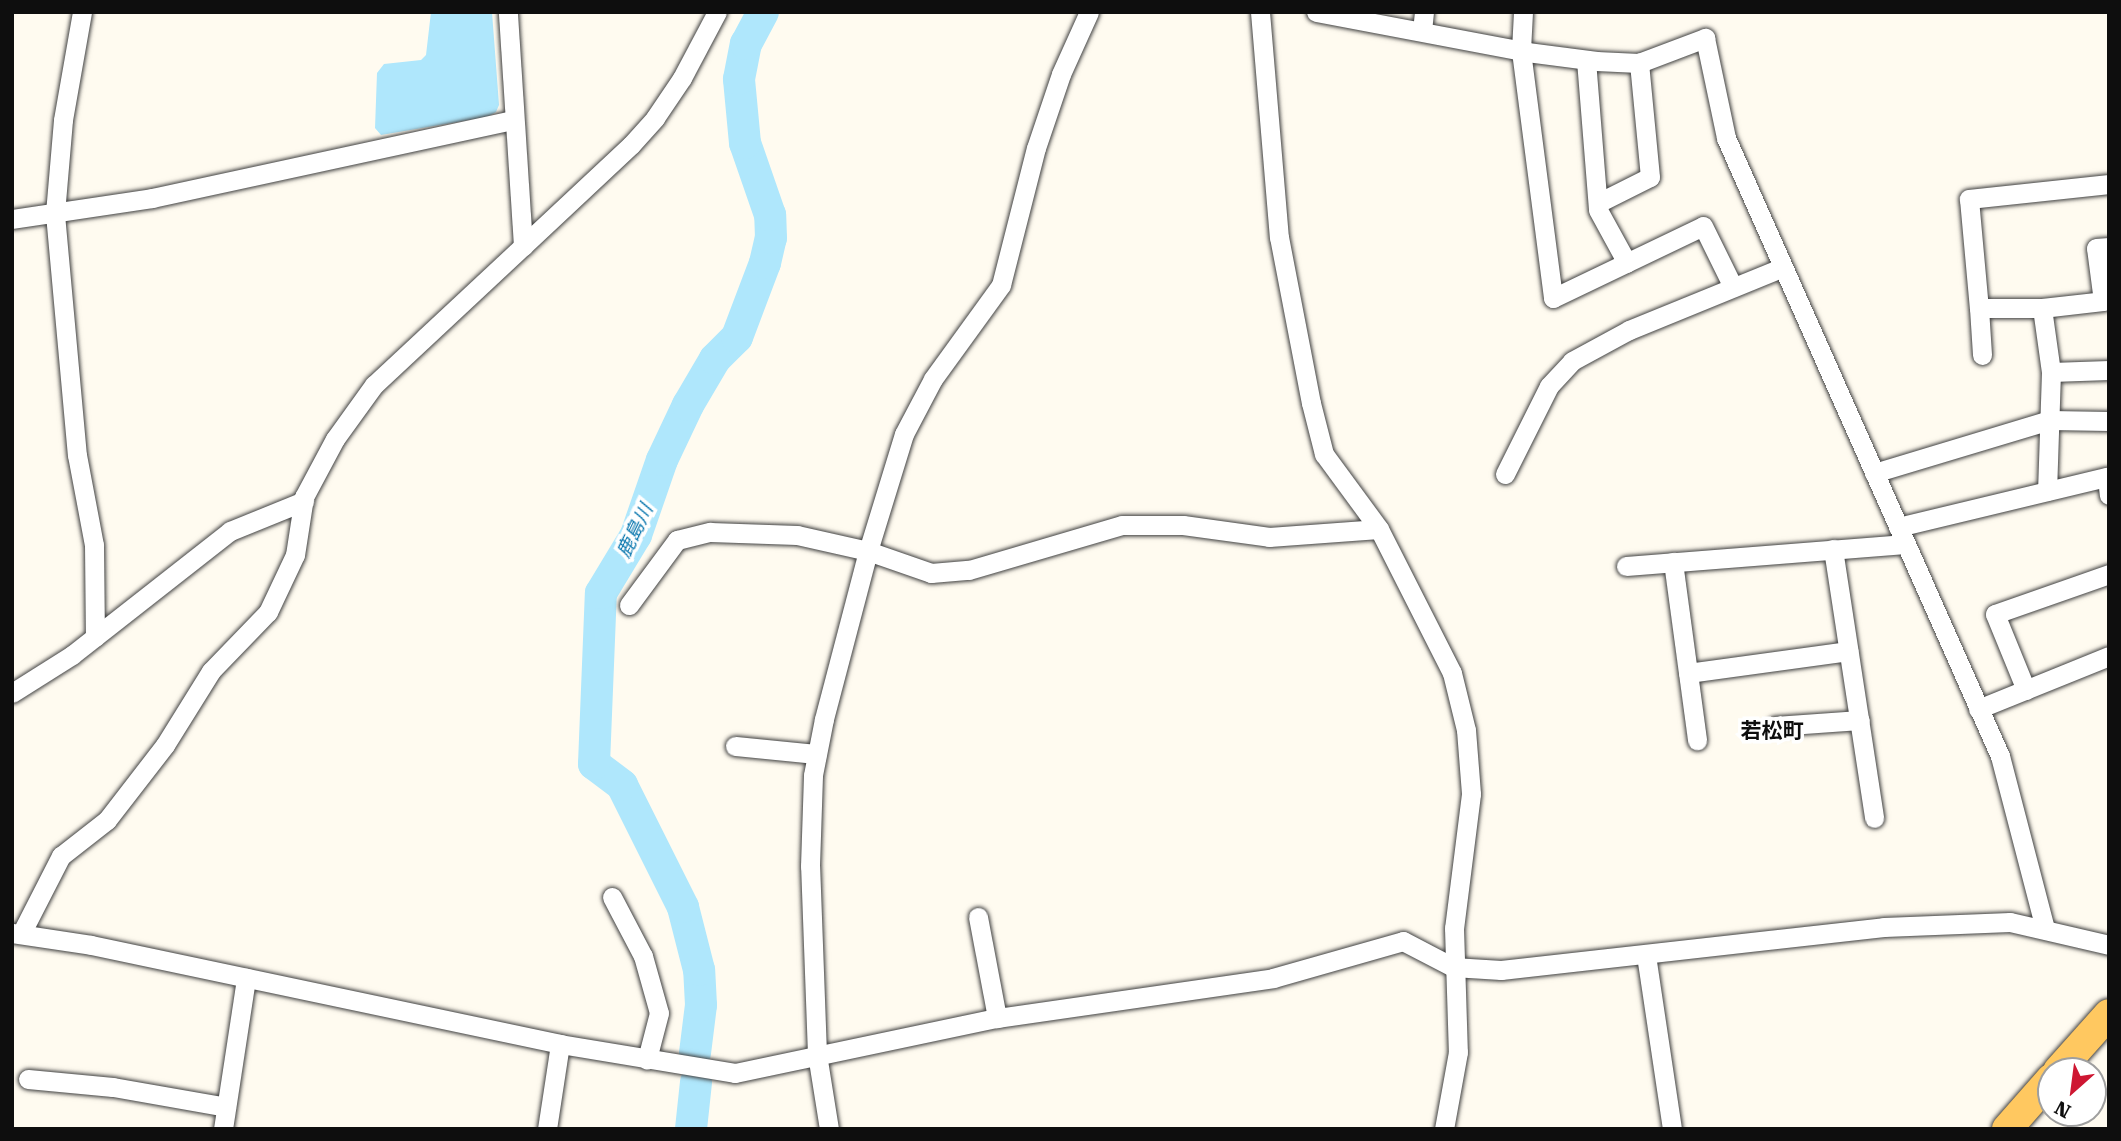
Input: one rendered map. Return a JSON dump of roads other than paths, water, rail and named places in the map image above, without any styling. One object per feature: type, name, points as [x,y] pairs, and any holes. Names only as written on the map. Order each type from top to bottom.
[{"type":"main road","points":[[2071,1057],[2109,1014]]},
{"type":"main road","points":[[2007,1129],[2037,1095]]},
{"type":"street","points":[[82,12],[63,120],[55,214],[77,455],[94,545],[95,637]]},
{"type":"street","points":[[508,12],[523,246]]},
{"type":"street","points":[[717,12],[682,78],[655,118],[631,145],[374,385],[335,439],[304,501],[295,555],[268,612],[211,671],[165,745],[107,820],[61,856],[16,933],[560,1044],[734,1073],[997,1018],[1273,978],[1403,941],[1453,967],[1501,970],[1884,928],[2010,922],[2109,945]]},
{"type":"street","points":[[829,1129],[817,1054],[810,866],[813,775],[817,754],[868,551],[904,434],[933,379],[1001,285],[1036,148],[1061,74],[1089,12]]},
{"type":"street","points":[[1260,12],[1279,237],[1311,402],[1324,454],[1379,529],[1452,673],[1466,730],[1471,794],[1454,928],[1453,967],[1458,1052],[1444,1129]]},
{"type":"street","points":[[1316,12],[1423,22],[1521,51],[1586,60],[1639,63],[1705,38],[1726,138],[2000,756],[2045,929]]},
{"type":"street","points":[[1523,12],[1521,51],[1553,298],[1703,226],[1732,287]]},
{"type":"street","points":[[1586,60],[1598,203],[1627,263]]},
{"type":"street","points":[[1598,203],[1650,177],[1639,63]]},
{"type":"street","points":[[12,219],[152,198],[514,120]]},
{"type":"street","points":[[1982,355],[1969,199],[2109,184]]},
{"type":"street","points":[[1979,308],[2042,308],[2103,300],[2096,248],[2109,247]]},
{"type":"street","points":[[1505,474],[1549,386],[1572,361],[1629,330],[1783,267]]},
{"type":"street","points":[[2042,308],[2051,372],[2047,491]]},
{"type":"street","points":[[2051,372],[2109,370]]},
{"type":"street","points":[[1874,472],[2050,420],[2109,421]]},
{"type":"street","points":[[1626,566],[1833,550],[1902,535],[2047,491],[2107,477],[2109,495]]},
{"type":"street","points":[[12,693],[48,672],[230,531],[304,501]]},
{"type":"street","points":[[629,605],[677,540],[710,532],[797,535],[868,551],[931,573],[969,570],[1122,525],[1183,525],[1269,537],[1379,529]]},
{"type":"street","points":[[1833,550],[1874,818]]},
{"type":"street","points":[[1673,562],[1697,740]]},
{"type":"street","points":[[2025,690],[1995,614],[2109,574]]},
{"type":"street","points":[[1688,673],[1849,652]]},
{"type":"street","points":[[1978,709],[2109,656]]},
{"type":"street","points":[[1775,726],[1860,720]]},
{"type":"street","points":[[735,746],[817,754]]},
{"type":"street","points":[[612,897],[643,956],[659,1013],[647,1059]]},
{"type":"street","points":[[978,917],[997,1018]]},
{"type":"street","points":[[1646,955],[1672,1129]]},
{"type":"street","points":[[223,1129],[246,978]]},
{"type":"street","points":[[547,1129],[560,1044]]},
{"type":"street","points":[[28,1079],[113,1087],[226,1107]]},
{"type":"water","points":[[431,12],[492,12],[499,105],[496,112],[487,117],[381,135],[375,128],[377,73],[384,64],[421,60],[426,55]]},
{"type":"waterway","name":"鹿島川","points":[[695,1053],[701,1005],[699,970],[683,907],[622,785],[594,764],[601,593],[636,535],[662,460],[688,405],[715,359],[737,337],[765,263],[771,238],[770,215],[745,143],[739,79],[746,44],[763,12]]},
{"type":"waterway","name":"鹿島川","points":[[691,1129],[696,1082]]},
{"type":"district","name":"若松町","points":[[1772,731]]}]
